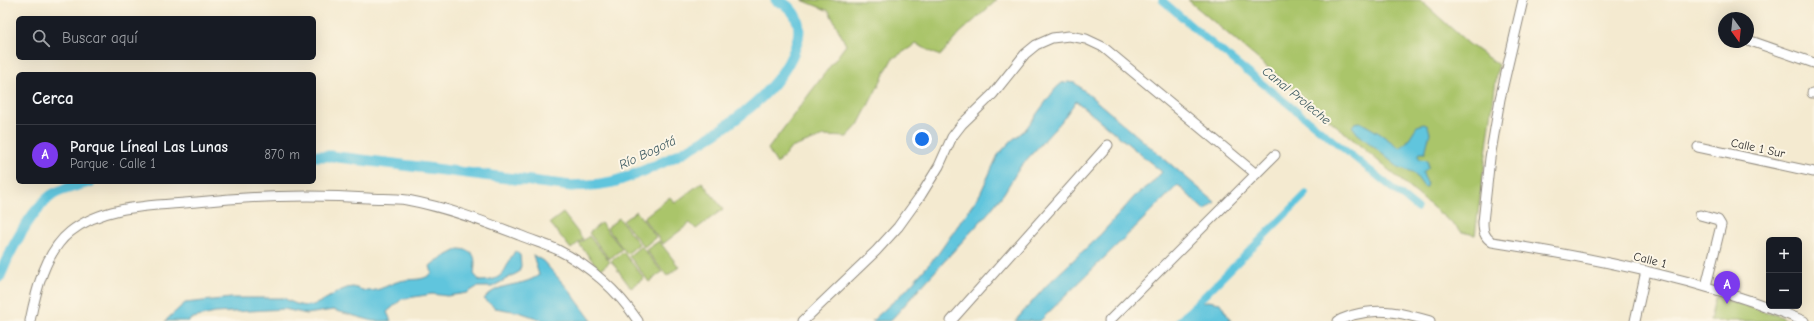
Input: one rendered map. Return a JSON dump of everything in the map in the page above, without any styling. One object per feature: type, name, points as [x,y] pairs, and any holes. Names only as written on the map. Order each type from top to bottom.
[{"type":"street","name":"Calle 1","points":[[1523,0],[1500,99],[1490,158],[1483,222],[1483,232],[1487,239],[1492,242],[1607,261],[1706,286],[1765,305],[1804,321]]},
{"type":"street","points":[[806,320],[876,251],[898,226],[921,195],[939,166],[952,137],[962,124],[993,94],[1025,54],[1036,45],[1052,38],[1069,36],[1080,38],[1102,47],[1256,174]]},
{"type":"street","points":[[1754,42],[1814,63]]},
{"type":"street","points":[[951,321],[1108,145]]},
{"type":"street","name":"Calle 1 Sur","points":[[1698,147],[1814,172]]},
{"type":"street","points":[[1109,321],[1275,155]]},
{"type":"street","points":[[30,321],[36,292],[50,257],[69,233],[89,220],[123,209],[159,205],[258,196],[338,196],[407,200],[452,212],[556,249],[582,265],[607,284],[631,310],[638,321]]},
{"type":"street","points":[[1700,215],[1718,220],[1721,224],[1706,286]]},
{"type":"street","points":[[1635,321],[1646,271]]},
{"type":"street","points":[[1338,321],[1360,313],[1379,310],[1397,312],[1430,321]]},
{"type":"green space","points":[[802,0],[997,0],[960,33],[940,56],[916,44],[892,59],[858,125],[847,137],[824,136],[791,148],[777,164],[768,149],[846,45],[829,11]]},
{"type":"green space","points":[[1188,0],[1420,0],[1469,44],[1498,65],[1475,235],[1462,232]]},
{"type":"green space","points":[[702,182],[723,209],[696,229],[690,223],[663,244],[643,218],[670,197],[675,203]]},
{"type":"green space","points":[[636,211],[656,237],[644,247],[623,221]]},
{"type":"green space","points":[[563,213],[583,239],[571,249],[550,223]]},
{"type":"green space","points":[[619,218],[639,244],[627,254],[607,228]]},
{"type":"green space","points":[[601,223],[622,249],[609,259],[589,233]]},
{"type":"green space","points":[[589,236],[610,262],[600,270],[579,244]]},
{"type":"green space","points":[[659,241],[679,267],[667,276],[646,250]]},
{"type":"green space","points":[[641,246],[662,272],[649,282],[629,256]]},
{"type":"green space","points":[[623,252],[644,278],[631,288],[611,261]]},
{"type":"green space","points":[[1715,297],[1780,316],[1788,321],[1710,321]]},
{"type":"water","points":[[1062,83],[1075,83],[1215,202],[1205,211],[1178,185],[1040,321],[1015,321],[1047,285],[1101,234],[1135,196],[1151,184],[1162,172],[1076,101],[1061,122],[1020,167],[1004,193],[989,212],[890,321],[872,321],[906,290],[938,254],[980,194],[998,155],[1011,141],[1025,130],[1056,88]]},
{"type":"water","points":[[1360,122],[1400,148],[1406,143],[1417,126],[1424,124],[1428,126],[1430,133],[1425,153],[1420,153],[1418,156],[1420,159],[1428,160],[1428,168],[1423,172],[1427,187],[1424,187],[1413,172],[1398,167],[1357,133],[1352,126],[1355,123]]},
{"type":"water","points":[[459,249],[469,251],[474,256],[474,274],[480,281],[495,279],[500,276],[515,251],[520,255],[521,266],[519,272],[492,287],[477,287],[467,293],[447,296],[432,294],[402,299],[387,312],[391,321],[373,321],[333,310],[307,314],[284,309],[215,313],[193,318],[188,321],[165,321],[185,303],[231,298],[284,298],[295,304],[307,306],[318,303],[348,288],[353,287],[366,291],[377,290],[400,281],[425,278],[429,276],[432,273],[430,266],[436,261]]},
{"type":"water","points":[[533,255],[543,261],[569,290],[592,321],[545,321],[519,312],[495,308],[484,299],[496,289],[525,282],[539,275]]},
{"type":"water","points":[[1207,301],[1220,303],[1231,321],[1178,321],[1196,304]]},
{"type":"waterway","name":"Río Bogotá","points":[[316,156],[330,156],[571,186],[603,184],[622,179],[646,170],[700,143],[752,106],[773,85],[789,62],[799,31],[794,14],[787,6],[776,0]]},
{"type":"waterway","name":"Canal Proleche","points":[[1162,0],[1202,35],[1417,208]]},
{"type":"waterway","name":"Río Bogotá","points":[[0,276],[9,255],[22,232],[44,202],[52,195],[60,191],[82,184]]},
{"type":"waterway","points":[[1179,321],[1306,194]]},
{"type":"place","name":"Parque Líneal Las Lunas","points":[[1727,304]]}]
